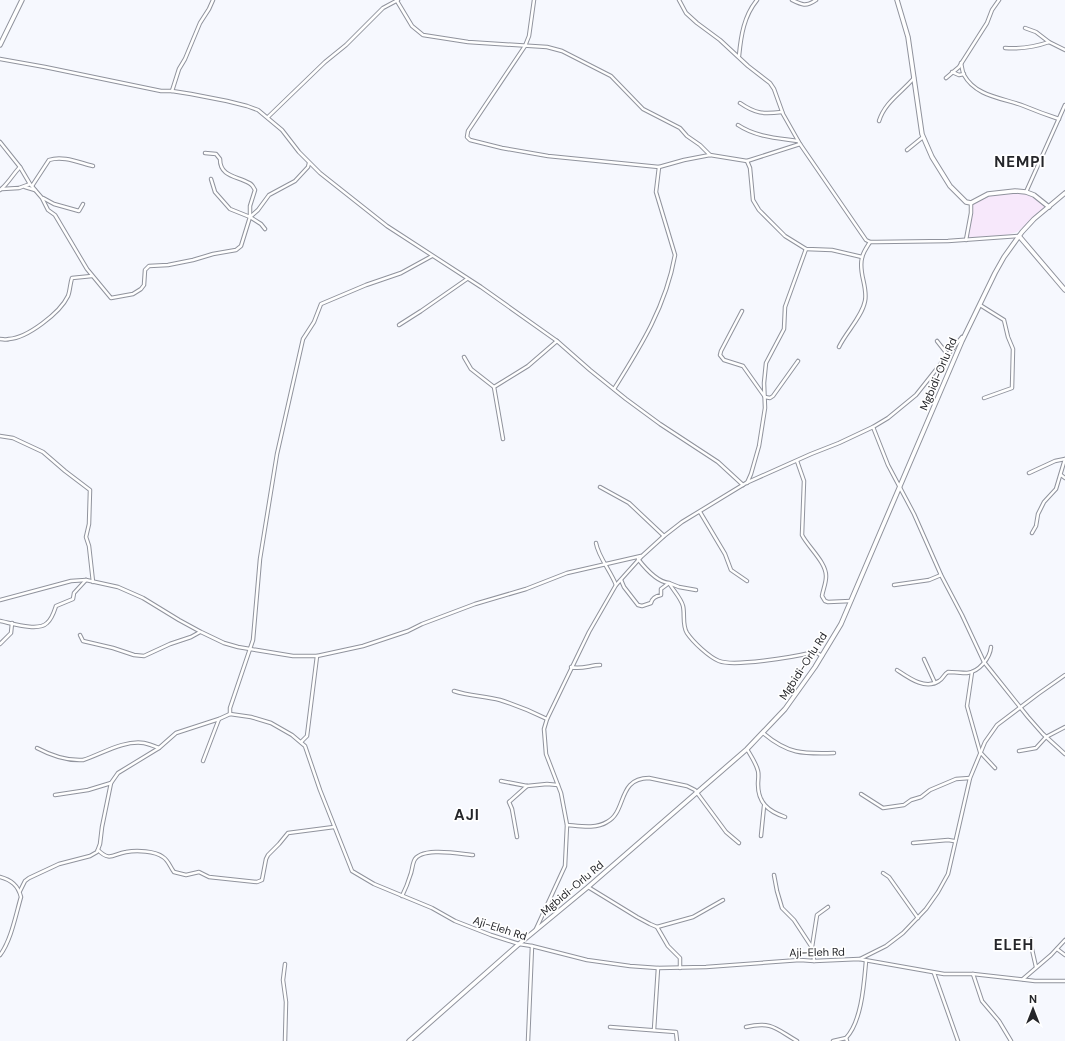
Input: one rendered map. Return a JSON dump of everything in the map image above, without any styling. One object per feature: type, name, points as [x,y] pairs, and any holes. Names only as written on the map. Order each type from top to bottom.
[{"type":"main road","points":[[0,45],[22,0]]},
{"type":"main road","points":[[897,0],[908,37],[919,122],[923,137],[932,157],[950,186],[966,202],[971,203],[988,194],[1000,192],[1026,192],[1034,195],[1049,207]]},
{"type":"main road","name":"Mgbidi-Orlu Rd","points":[[410,1041],[519,944],[588,887],[747,749],[785,709],[822,656],[841,624],[966,333],[1004,257],[1019,236],[1034,219],[1065,194]]},
{"type":"main road","points":[[1019,236],[1065,290]]},
{"type":"street","points":[[172,91],[179,69],[185,59],[200,23],[213,0]]},
{"type":"street","points":[[534,0],[529,36],[525,46],[466,135],[468,139],[502,148],[548,156],[659,167],[710,155],[747,161],[800,144]]},
{"type":"street","points":[[678,0],[686,13],[697,23],[720,40],[739,56],[748,66],[770,83],[774,89],[782,112],[798,141],[866,240],[870,242],[948,242],[1019,236]]},
{"type":"street","points":[[739,56],[744,25],[748,14],[758,0]]},
{"type":"street","points":[[792,0],[805,5],[816,0]]},
{"type":"street","points":[[946,78],[961,63],[987,24],[992,10],[999,0]]},
{"type":"street","points":[[268,117],[325,62],[346,45],[383,8],[398,1],[412,26],[424,35],[468,42],[554,48],[602,71],[611,76],[642,109],[680,128],[687,136],[700,145],[710,155]]},
{"type":"street","points":[[1025,28],[1036,32],[1049,42],[1065,50]]},
{"type":"street","points":[[1005,48],[1024,48],[1038,46],[1049,42]]},
{"type":"street","points":[[0,59],[45,66],[161,91],[172,91],[247,106],[258,110],[282,130],[309,163],[320,173],[387,226],[524,316],[558,341],[590,370],[626,399],[660,424],[718,462],[745,484]]},
{"type":"street","points":[[961,63],[964,74],[970,83],[994,98],[1024,106],[1059,119]]},
{"type":"street","points":[[952,72],[960,75],[964,74]]},
{"type":"street","points":[[879,121],[881,114],[888,103],[914,78]]},
{"type":"street","points":[[740,103],[748,109],[764,114],[782,112]]},
{"type":"street","points":[[1026,192],[1065,105]]},
{"type":"street","points":[[738,125],[758,135],[798,141]]},
{"type":"street","points":[[907,150],[923,137]]},
{"type":"street","points":[[0,142],[42,198],[48,210],[55,215],[92,276],[111,298],[133,294],[142,288],[145,270],[149,266],[168,265],[190,261],[213,254],[238,250],[241,246],[250,217],[250,206],[255,190],[250,183],[224,172],[220,165],[220,159],[216,154],[205,153]]},
{"type":"street","points":[[1,190],[31,185],[49,160],[54,158],[94,166]]},
{"type":"street","points":[[747,161],[750,168],[753,200],[759,210],[785,236],[806,249],[832,250],[862,257]]},
{"type":"street","points":[[250,217],[258,210],[269,195],[294,181],[308,167],[309,163]]},
{"type":"street","points":[[1,190],[20,167]]},
{"type":"street","points":[[614,389],[644,341],[662,305],[675,255],[656,192],[659,167]]},
{"type":"street","points":[[211,179],[215,192],[230,209],[250,217],[265,228]]},
{"type":"street","points":[[24,187],[35,190]]},
{"type":"street","points":[[42,198],[54,204],[79,211],[83,204]]},
{"type":"street","points":[[966,240],[971,213],[971,203]]},
{"type":"street","points":[[839,347],[864,306],[866,299],[861,268],[862,257],[870,242]]},
{"type":"street","points":[[745,484],[751,474],[759,446],[765,408],[764,383],[766,363],[784,329],[785,307],[806,249]]},
{"type":"street","points":[[20,891],[25,881],[29,878],[59,864],[95,854],[98,850],[111,782],[118,773],[159,748],[176,733],[230,714],[230,708],[253,640],[260,559],[277,454],[302,339],[314,322],[322,304],[366,285],[401,273],[433,256]]},
{"type":"street","points":[[0,339],[10,340],[26,334],[43,323],[58,309],[68,296],[72,278],[92,276]]},
{"type":"street","points":[[399,325],[467,278]]},
{"type":"street","points":[[980,305],[1004,320],[1008,337],[1013,349],[1012,388],[984,398]]},
{"type":"street","points":[[742,311],[720,355],[724,360],[743,366],[765,397],[770,398],[773,396],[798,361]]},
{"type":"street","points":[[536,930],[565,866],[567,825],[561,793],[546,754],[544,729],[547,719],[571,667],[616,585],[638,559],[682,522],[745,484],[873,427],[888,418],[916,395],[966,333]]},
{"type":"street","points":[[494,387],[528,366],[558,341]]},
{"type":"street","points":[[937,341],[948,354]]},
{"type":"street","points":[[464,357],[471,368],[494,387],[503,439]]},
{"type":"street","points":[[873,427],[888,465],[914,514],[941,575],[984,662],[1028,717],[1046,737],[1065,754]]},
{"type":"street","points":[[0,436],[13,438],[43,452],[90,490],[89,524],[86,537],[89,546],[93,582]]},
{"type":"street","points":[[1029,473],[1055,461],[1065,459],[1056,489],[1044,502],[1038,514],[1036,526],[1032,533]]},
{"type":"street","points":[[797,461],[804,481],[802,535],[812,547],[826,572],[822,596],[825,601],[828,602],[851,601]]},
{"type":"street","points":[[1061,475],[1065,478]]},
{"type":"street","points":[[600,487],[630,504],[664,536]]},
{"type":"street","points":[[700,512],[724,554],[731,570],[747,582]]},
{"type":"street","points":[[596,543],[597,549],[616,585]]},
{"type":"street","points":[[0,600],[70,581],[86,580],[118,587],[143,598],[201,632],[224,642],[249,650],[292,656],[317,656],[363,646],[408,631],[422,624],[475,604],[526,589],[567,573],[642,556]]},
{"type":"street","points":[[638,559],[647,570],[663,582],[696,590]]},
{"type":"street","points":[[894,585],[923,581],[941,575]]},
{"type":"street","points":[[0,620],[31,627],[43,626],[47,624],[51,618],[56,606],[73,599],[74,593],[86,580]]},
{"type":"street","points":[[621,580],[638,605],[642,606],[651,603],[651,600],[660,595],[660,589],[669,583]]},
{"type":"street","points":[[669,583],[683,605],[684,625],[686,632],[705,652],[719,661],[740,662],[810,653],[822,656]]},
{"type":"street","points":[[0,644],[11,633],[12,623]]},
{"type":"street","points":[[80,635],[83,641],[134,655],[144,656],[201,632]]},
{"type":"street","points":[[897,670],[912,680],[924,684],[935,682],[940,680],[948,672],[972,672],[989,656],[990,646]]},
{"type":"street","points":[[301,742],[307,736],[317,656]]},
{"type":"street","points":[[924,659],[935,682]]},
{"type":"street","points":[[571,667],[577,669],[590,665],[600,665]]},
{"type":"street","points":[[972,672],[966,706],[980,752],[995,768]]},
{"type":"street","points":[[860,959],[886,946],[903,933],[926,909],[938,892],[948,874],[954,841],[970,778],[985,742],[998,725],[1065,675]]},
{"type":"street","points":[[454,691],[462,694],[500,700],[547,719]]},
{"type":"street","name":"Aji-Eleh Rd","points":[[230,714],[251,717],[272,723],[292,735],[305,746],[352,871],[374,884],[432,908],[455,921],[519,944],[587,960],[658,968],[706,967],[800,960],[860,959],[934,973],[973,974],[1035,981],[1065,981]]},
{"type":"street","points":[[203,761],[219,719]]},
{"type":"street","points":[[1019,751],[1036,748],[1046,737],[1065,727]]},
{"type":"street","points":[[763,733],[776,745],[790,750],[806,754],[834,753]]},
{"type":"street","points":[[37,748],[57,758],[83,760],[124,745],[145,743],[159,748]]},
{"type":"street","points":[[747,749],[753,758],[758,772],[759,796],[764,806],[776,814],[785,817]]},
{"type":"street","points":[[567,825],[593,826],[606,823],[615,815],[630,785],[643,778],[687,786],[698,792],[726,832],[740,843]]},
{"type":"street","points":[[861,794],[883,808],[904,805],[911,800],[921,797],[930,790],[956,779],[970,778]]},
{"type":"street","points":[[501,781],[527,786],[546,784],[558,785]]},
{"type":"street","points":[[55,795],[88,790],[111,782]]},
{"type":"street","points":[[517,837],[512,809],[509,802],[527,786]]},
{"type":"street","points":[[761,836],[764,806]]},
{"type":"street","points":[[98,850],[103,855],[110,857],[128,852],[156,854],[165,858],[174,872],[183,875],[199,872],[209,877],[256,882],[262,880],[268,854],[288,833],[334,826]]},
{"type":"street","points":[[913,843],[948,840],[954,841]]},
{"type":"street","points":[[402,896],[414,861],[420,856],[430,852],[473,855]]},
{"type":"street","points":[[883,873],[889,877],[897,887],[918,918]]},
{"type":"street","points":[[774,875],[782,908],[794,920],[812,947]]},
{"type":"street","points":[[0,877],[14,883],[20,891],[21,897],[9,938],[0,955]]},
{"type":"street","points":[[588,887],[637,917],[657,927],[668,946],[680,958],[680,968]]},
{"type":"street","points":[[657,927],[693,917],[723,900]]},
{"type":"street","points":[[814,960],[812,947],[817,915],[828,907]]},
{"type":"street","points":[[1031,939],[1030,945],[1036,967]]},
{"type":"street","points":[[1023,979],[1065,940]]},
{"type":"street","points":[[528,1041],[532,946]]},
{"type":"street","points":[[1057,949],[1065,955]]},
{"type":"street","points":[[833,1041],[846,1039],[850,1034],[857,1017],[866,960]]},
{"type":"street","points":[[285,964],[283,980],[286,1002],[285,1041]]},
{"type":"street","points":[[654,1030],[658,968]]},
{"type":"street","points":[[934,973],[958,1041]]},
{"type":"street","points":[[973,974],[982,1001],[999,1021],[1011,1041]]},
{"type":"street","points":[[746,1027],[758,1024],[770,1025],[797,1041]]},
{"type":"street","points":[[610,1027],[676,1032],[677,1041]]},
{"type":"shaded area","points":[[1026,192],[1036,196],[1049,207],[1017,232],[1006,235],[966,238],[971,203],[990,194]]},
{"type":"district","name":"NEMPI","points":[[1020,162]]},
{"type":"district","name":"AJI","points":[[467,815]]},
{"type":"district","name":"ELEH","points":[[1014,945]]}]
